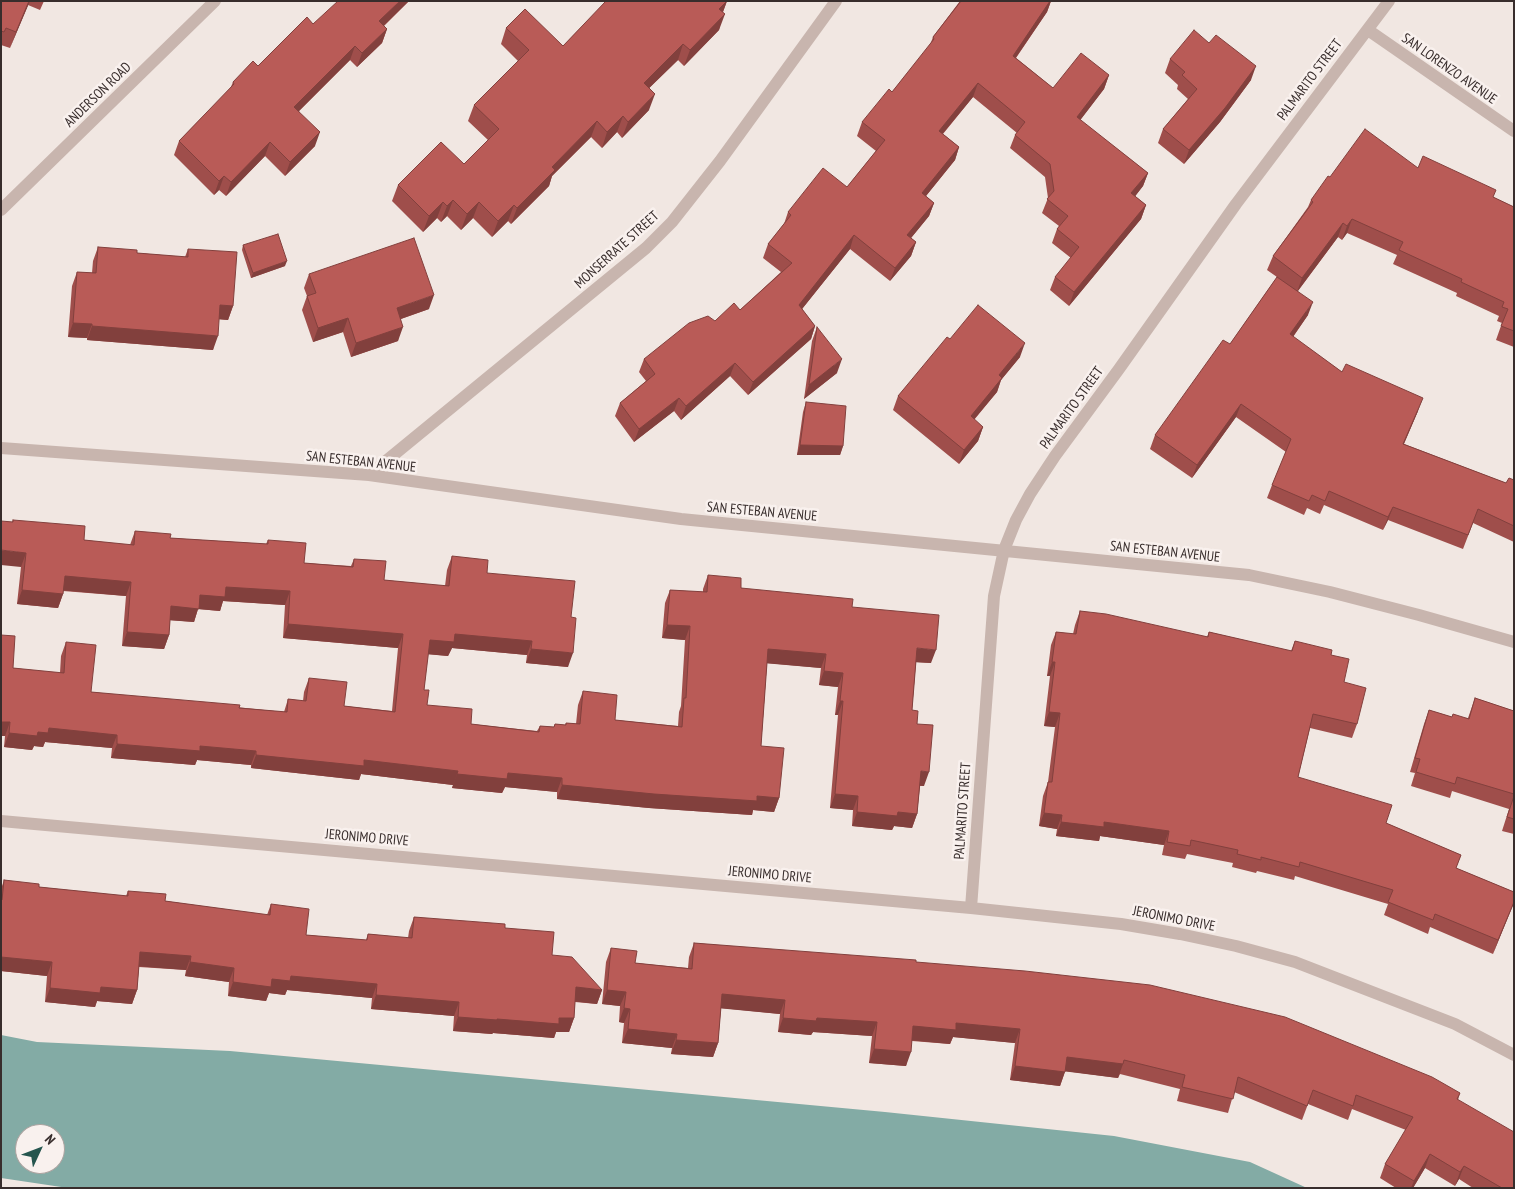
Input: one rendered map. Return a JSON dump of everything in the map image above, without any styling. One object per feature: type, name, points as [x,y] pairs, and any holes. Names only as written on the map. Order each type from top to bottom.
[{"type":"street","name":"ANDERSON ROAD","points":[[1,210],[215,1]]},
{"type":"street","name":"MONSERRATE STREET","points":[[369,476],[646,248],[672,222],[720,162],[836,1]]},
{"type":"street","name":"PALMARITO STREET","points":[[971,908],[994,596],[1004,550],[1016,520],[1030,494],[1055,456],[1236,204],[1389,1]]},
{"type":"street","name":"SAN LORENZO AVENUE","points":[[1368,30],[1514,131]]},
{"type":"street","name":"SAN ESTEBAN AVENUE","points":[[1,448],[369,476],[681,519],[1249,575],[1420,614],[1514,642]]},
{"type":"street","name":"JERONIMO DRIVE","points":[[1,821],[971,908],[1121,924],[1236,946],[1295,962],[1455,1024],[1514,1055]]},
{"type":"water","points":[[1,1035],[37,1042],[230,1051],[885,1112],[1114,1136],[1250,1162],[1307,1188],[68,1188],[1,1178]]},
{"type":"building","points":[[1,1],[29,1],[16,32],[6,28],[4,32],[1,31]]},
{"type":"building","points":[[338,1],[400,1],[379,21],[387,29],[362,53],[355,46],[294,107],[320,132],[290,162],[270,142],[231,182],[224,176],[219,181],[179,141],[234,84],[233,82],[253,61],[258,66],[307,17],[313,24]]},
{"type":"building","points":[[606,1],[727,1],[719,9],[725,14],[690,50],[683,44],[644,83],[655,94],[628,122],[623,116],[607,132],[597,121],[552,167],[555,170],[517,208],[514,205],[498,221],[479,202],[467,214],[453,200],[447,206],[443,202],[429,216],[398,185],[441,142],[464,164],[499,129],[474,105],[529,50],[506,28],[525,9],[563,46]]},
{"type":"building","points":[[961,1],[1050,1],[1013,56],[1053,88],[1081,53],[1109,75],[1077,117],[1148,173],[1131,193],[1146,205],[1074,292],[1055,277],[1079,247],[1057,229],[1068,216],[1047,199],[1054,191],[1050,164],[1015,135],[1025,122],[978,83],[939,131],[959,147],[922,193],[934,203],[907,235],[916,242],[895,268],[854,235],[799,305],[815,326],[753,382],[735,363],[686,406],[679,398],[639,429],[620,403],[655,374],[644,359],[689,323],[708,316],[715,321],[734,303],[740,310],[792,263],[768,244],[791,215],[788,212],[823,168],[847,187],[885,140],[862,122],[889,89],[892,92]]},
{"type":"building","points":[[1194,30],[1209,43],[1216,35],[1256,66],[1225,108],[1189,150],[1163,129],[1197,89],[1182,75],[1185,72],[1170,59]]},
{"type":"building","points":[[1365,129],[1418,168],[1423,156],[1496,190],[1493,197],[1514,207],[1514,331],[1501,326],[1508,309],[1502,307],[1504,302],[1461,282],[1462,279],[1399,250],[1403,242],[1352,219],[1347,226],[1343,223],[1302,278],[1273,256],[1313,202],[1311,200],[1328,176],[1330,177]]},
{"type":"building","points":[[278,234],[287,261],[253,273],[243,245]]},
{"type":"building","points":[[414,238],[434,295],[397,308],[403,327],[356,343],[348,318],[318,328],[307,296],[316,293],[309,274]]},
{"type":"building","points":[[98,247],[137,250],[137,253],[188,257],[188,249],[237,252],[233,306],[220,305],[218,336],[73,323],[77,272],[96,273]]},
{"type":"building","points":[[1277,277],[1313,302],[1290,334],[1342,372],[1346,364],[1423,398],[1403,444],[1506,483],[1509,478],[1514,480],[1514,526],[1478,509],[1468,535],[1393,507],[1388,517],[1329,491],[1325,501],[1312,495],[1309,501],[1272,485],[1291,439],[1241,404],[1197,465],[1155,435],[1223,340],[1230,344]]},
{"type":"building","points":[[978,305],[1025,343],[999,375],[1002,378],[971,416],[983,427],[964,450],[898,396],[947,337],[950,339]]},
{"type":"building","points":[[817,327],[842,359],[809,385]]},
{"type":"building","points":[[806,402],[846,406],[843,446],[800,445]]},
{"type":"building","points":[[13,520],[85,526],[84,540],[134,545],[135,531],[171,534],[170,538],[268,544],[268,540],[306,543],[304,563],[353,567],[354,559],[386,561],[384,580],[449,586],[452,556],[488,560],[487,573],[575,581],[571,617],[576,618],[573,653],[531,649],[532,641],[455,634],[454,642],[430,640],[424,690],[429,690],[427,705],[472,709],[471,724],[539,732],[540,726],[554,727],[555,724],[566,725],[566,723],[580,724],[583,691],[617,695],[615,720],[682,727],[684,698],[686,698],[690,626],[667,625],[670,590],[707,592],[708,575],[741,578],[741,588],[853,599],[852,607],[939,615],[936,650],[917,648],[912,710],[918,711],[917,724],[933,725],[929,772],[921,771],[917,814],[898,812],[897,816],[857,812],[858,796],[835,794],[843,701],[840,701],[843,673],[824,671],[826,654],[768,649],[761,746],[784,748],[779,798],[757,796],[757,801],[562,785],[562,778],[508,773],[507,779],[457,774],[458,771],[364,760],[364,766],[256,755],[256,751],[200,746],[200,751],[117,744],[117,735],[49,728],[48,733],[38,732],[37,736],[9,733],[10,722],[1,722],[1,635],[15,636],[13,668],[64,673],[66,642],[96,645],[91,692],[240,705],[239,708],[287,712],[288,699],[306,701],[309,678],[347,682],[344,706],[395,712],[403,634],[288,624],[290,591],[226,587],[225,597],[200,595],[199,609],[171,606],[169,635],[127,632],[131,582],[65,576],[63,594],[22,590],[26,553],[1,550],[1,521],[13,522]]},
{"type":"building","points":[[1080,611],[1106,614],[1208,637],[1209,632],[1292,651],[1295,641],[1332,650],[1331,655],[1349,659],[1344,682],[1366,688],[1357,724],[1313,714],[1298,777],[1392,805],[1386,823],[1461,855],[1456,868],[1514,892],[1514,902],[1498,940],[1435,914],[1433,920],[1388,902],[1393,890],[1300,862],[1299,867],[1261,857],[1261,860],[1237,854],[1238,850],[1191,840],[1190,846],[1167,842],[1169,831],[1104,822],[1104,827],[1061,822],[1062,815],[1044,813],[1048,782],[1052,782],[1060,713],[1049,712],[1055,662],[1052,662],[1056,632],[1076,634]]},
{"type":"building","points":[[1475,698],[1514,711],[1514,794],[1457,777],[1455,784],[1416,772],[1420,759],[1415,758],[1429,710],[1452,717],[1453,714],[1469,719]]},
{"type":"building","points":[[1514,796],[1514,819],[1507,817]]},
{"type":"building","points":[[4,880],[39,884],[39,887],[128,896],[128,891],[166,894],[165,901],[270,915],[271,904],[309,909],[306,935],[367,940],[368,934],[412,938],[414,917],[505,924],[505,928],[554,932],[552,955],[572,957],[602,990],[576,987],[574,1018],[559,1018],[559,1024],[458,1017],[459,1002],[376,995],[377,984],[291,976],[290,981],[272,979],[271,987],[233,982],[234,968],[190,962],[191,956],[140,952],[137,990],[101,987],[100,993],[50,988],[52,962],[1,957],[1,900]]},
{"type":"building","points":[[694,943],[916,960],[916,962],[1025,971],[1150,985],[1285,1017],[1432,1077],[1460,1093],[1457,1099],[1514,1132],[1514,1188],[1502,1188],[1464,1166],[1460,1172],[1430,1154],[1414,1181],[1385,1164],[1413,1117],[1356,1095],[1353,1106],[1313,1090],[1307,1106],[1238,1077],[1233,1099],[1182,1087],[1185,1075],[1124,1060],[1123,1064],[1067,1057],[1065,1072],[1015,1066],[1020,1029],[956,1023],[956,1030],[913,1026],[911,1052],[874,1049],[877,1022],[817,1018],[816,1021],[783,1018],[785,1000],[722,994],[718,1043],[676,1040],[677,1034],[628,1029],[630,1009],[624,1008],[626,992],[607,990],[611,948],[637,951],[635,963],[692,969]]}]
